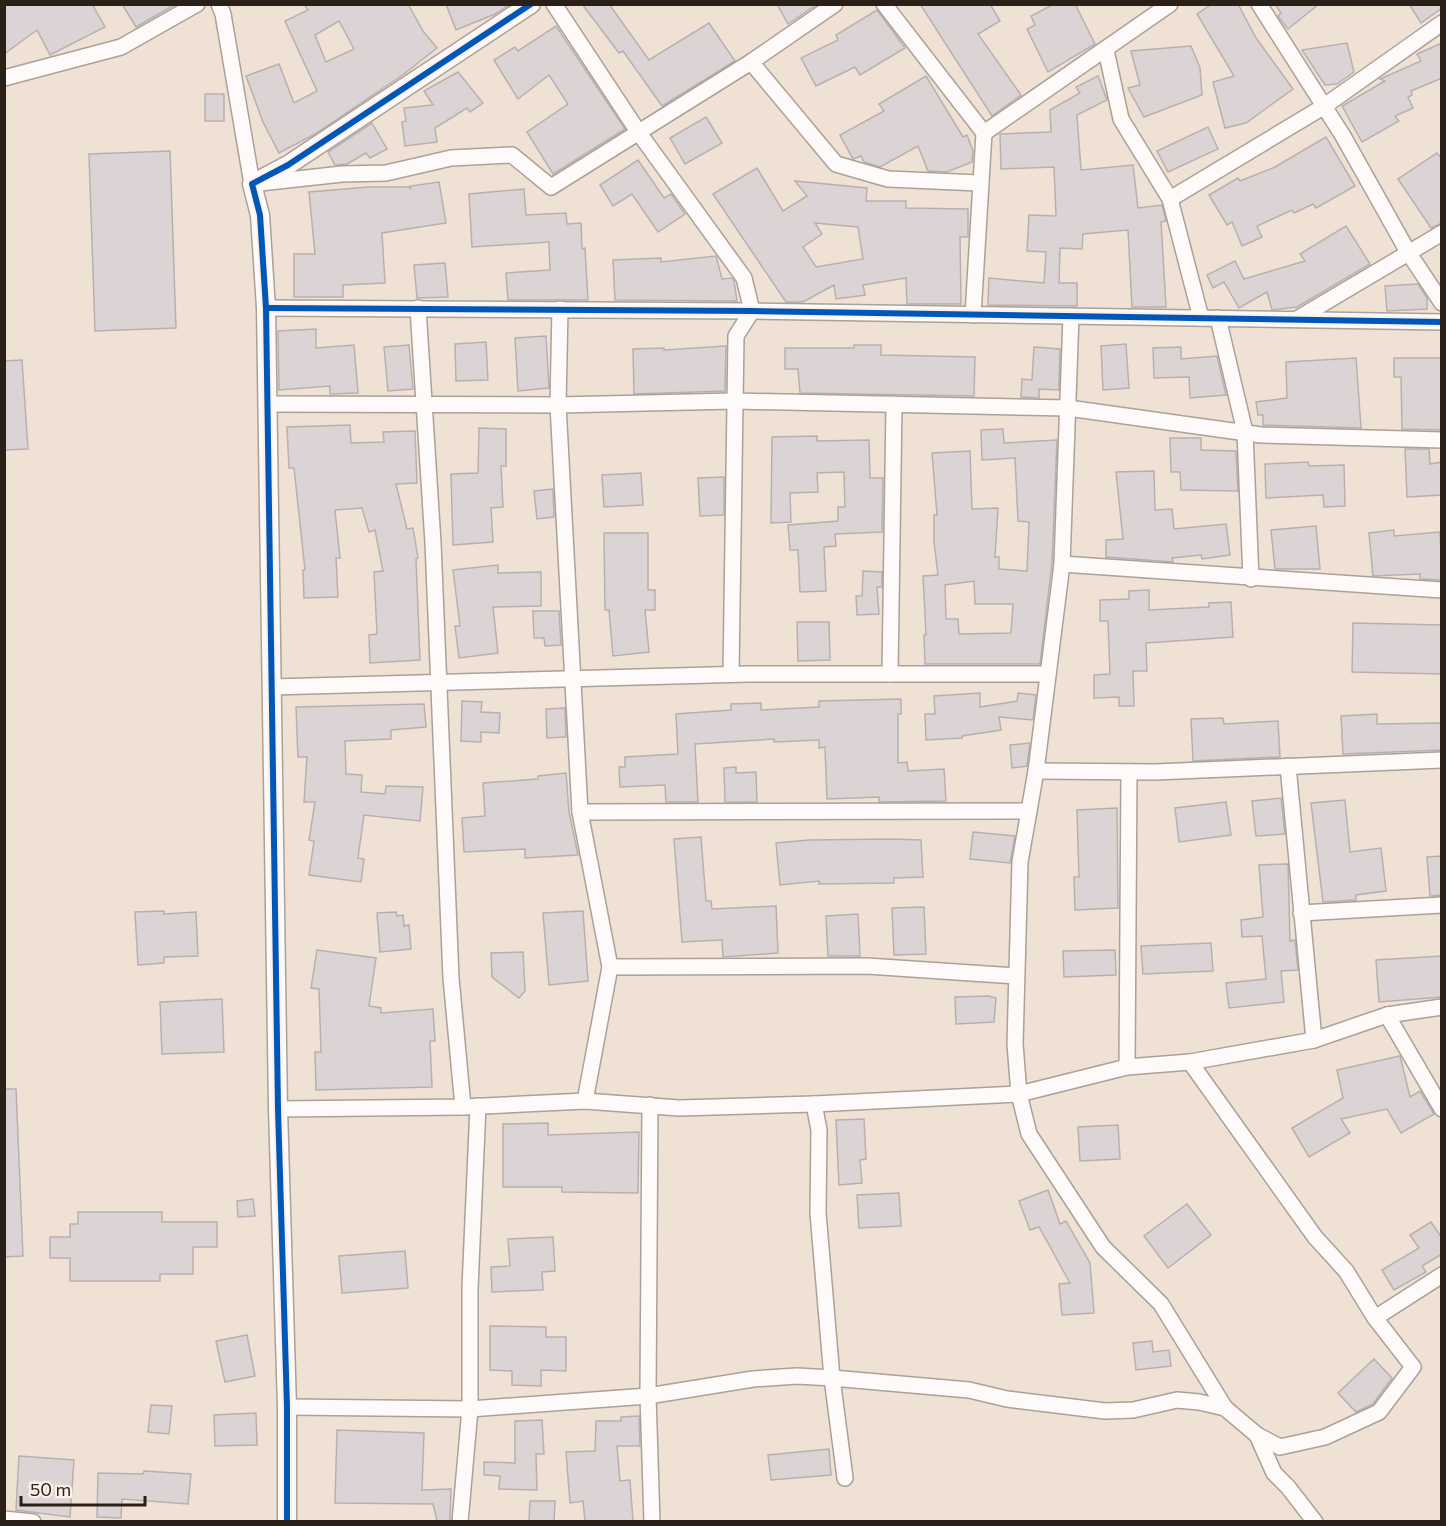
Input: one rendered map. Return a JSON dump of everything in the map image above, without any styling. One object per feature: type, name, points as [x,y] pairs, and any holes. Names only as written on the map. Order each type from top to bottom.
[{"type":"street","points":[[4,78],[121,47],[197,4]]},
{"type":"street","points":[[219,4],[227,36],[252,184],[260,215],[266,308],[278,1109],[287,1407],[287,1521]]},
{"type":"street","points":[[252,184],[288,165],[531,4]]},
{"type":"street","points":[[554,4],[639,133],[744,278],[752,311],[736,336],[732,674]]},
{"type":"street","points":[[252,184],[342,174],[386,173],[452,158],[512,155],[551,187],[751,62],[835,4]]},
{"type":"street","points":[[884,4],[984,133],[979,183],[973,315]]},
{"type":"street","points":[[984,133],[1170,4]]},
{"type":"street","points":[[1259,4],[1323,107],[1408,252],[1442,303]]},
{"type":"street","points":[[1170,199],[1323,107],[1442,23]]},
{"type":"street","points":[[1106,50],[1121,119],[1170,199],[1201,318]]},
{"type":"street","points":[[751,62],[836,164],[888,179],[979,183]]},
{"type":"street","points":[[1296,320],[1442,233]]},
{"type":"street","points":[[266,308],[752,311],[1442,322]]},
{"type":"street","points":[[418,308],[439,683],[451,978],[470,1106],[470,1409],[460,1521]]},
{"type":"street","points":[[560,309],[558,405],[580,812],[610,967],[585,1101]]},
{"type":"street","points":[[1071,316],[1062,564],[1036,771],[1020,862],[1015,1044],[1019,1094],[1029,1134],[1102,1247],[1161,1304],[1226,1408],[1257,1435],[1280,1447],[1325,1437],[1379,1412],[1413,1367],[1375,1318],[1346,1271],[1315,1237],[1190,1062]]},
{"type":"street","points":[[1218,318],[1245,432],[1251,579]]},
{"type":"street","points":[[266,404],[558,405],[734,401],[1068,408],[1260,435],[1442,441]]},
{"type":"street","points":[[890,674],[894,404]]},
{"type":"street","points":[[1062,564],[1251,579],[1442,590]]},
{"type":"street","points":[[272,687],[732,674],[1048,674]]},
{"type":"street","points":[[1036,771],[1130,772],[1442,760]]},
{"type":"street","points":[[1288,766],[1314,1040]]},
{"type":"street","points":[[1127,1067],[1130,772]]},
{"type":"street","points":[[580,812],[1029,811]]},
{"type":"street","points":[[1301,913],[1442,905]]},
{"type":"street","points":[[610,967],[867,966],[1016,976]]},
{"type":"street","points":[[278,1109],[470,1106],[585,1101],[679,1108],[1019,1094],[1127,1067],[1190,1062],[1314,1040],[1387,1015],[1442,1007]]},
{"type":"street","points":[[1387,1015],[1442,1109]]},
{"type":"street","points":[[814,1104],[819,1130],[818,1213],[832,1378],[844,1478]]},
{"type":"street","points":[[650,1106],[648,1396],[652,1521]]},
{"type":"street","points":[[1375,1318],[1442,1275]]},
{"type":"street","points":[[287,1407],[470,1409],[648,1396],[753,1379],[797,1376],[969,1390],[1007,1399],[1105,1411],[1133,1410],[1177,1400],[1226,1408]]},
{"type":"street","points":[[1257,1435],[1274,1473],[1288,1486],[1315,1521]]},
{"type":"street","points":[[4,1519],[33,1521]]},
{"type":"building","points":[[4,4],[92,4],[105,27],[50,55],[37,30],[4,54]]},
{"type":"building","points":[[122,4],[176,4],[136,27]]},
{"type":"building","points":[[304,4],[408,4],[423,31],[437,48],[404,74],[315,134],[279,153],[263,122],[246,76],[279,64],[294,103],[317,91],[285,21],[308,10]],"holes":[[[339,21],[354,49],[326,62],[315,35]]]},
{"type":"building","points":[[446,4],[510,4],[495,14],[456,30]]},
{"type":"building","points":[[582,4],[609,4],[649,60],[709,23],[735,61],[662,106],[623,51],[619,53]]},
{"type":"building","points":[[777,4],[817,4],[788,24]]},
{"type":"building","points":[[920,4],[990,4],[1000,21],[978,34],[1021,95],[992,116]]},
{"type":"building","points":[[1054,4],[1075,4],[1095,44],[1048,72],[1027,29],[1035,25],[1031,16]]},
{"type":"building","points":[[1212,4],[1238,4],[1256,38],[1293,89],[1246,123],[1225,128],[1213,82],[1234,76],[1197,14]]},
{"type":"building","points":[[1275,4],[1319,4],[1288,29],[1278,16],[1281,13]]},
{"type":"building","points":[[1409,4],[1442,4],[1442,8],[1421,23]]},
{"type":"building","points":[[877,10],[905,48],[860,75],[855,67],[816,86],[801,58],[838,40],[836,35]]},
{"type":"building","points":[[556,26],[625,129],[553,174],[527,132],[568,104],[549,75],[518,99],[494,60],[515,47],[518,51]]},
{"type":"building","points":[[1347,43],[1354,72],[1337,84],[1325,85],[1302,50]]},
{"type":"building","points":[[1442,43],[1442,78],[1411,91],[1412,95],[1408,97],[1413,108],[1395,116],[1399,121],[1362,142],[1342,106],[1385,81],[1380,79],[1421,61],[1417,54]]},
{"type":"building","points":[[1191,46],[1200,68],[1202,95],[1144,117],[1128,88],[1140,85],[1131,51]]},
{"type":"building","points":[[458,72],[483,103],[470,112],[467,108],[435,128],[437,142],[405,146],[402,122],[406,121],[404,108],[433,105],[424,91]]},
{"type":"building","points":[[926,76],[963,137],[967,135],[973,151],[972,162],[947,172],[928,171],[918,146],[880,167],[864,162],[861,156],[853,159],[840,135],[884,111],[879,104]]},
{"type":"building","points":[[1098,76],[1107,100],[1077,115],[1081,170],[1133,165],[1138,208],[1162,205],[1166,221],[1161,222],[1166,307],[1132,307],[1128,230],[1083,234],[1082,249],[1060,248],[1059,283],[1077,283],[1077,306],[988,305],[989,278],[1044,283],[1046,252],[1027,251],[1029,215],[1056,216],[1054,167],[1001,169],[1000,134],[1051,132],[1050,110],[1080,93],[1076,87]]},
{"type":"building","points":[[205,94],[224,94],[224,121],[205,121]]},
{"type":"building","points":[[706,117],[722,143],[685,164],[670,138]]},
{"type":"building","points":[[372,123],[387,149],[370,158],[366,153],[347,164],[335,165],[328,152]]},
{"type":"building","points":[[1208,127],[1218,149],[1168,172],[1157,151]]},
{"type":"building","points":[[1326,137],[1355,186],[1316,208],[1313,204],[1294,213],[1292,210],[1257,226],[1262,237],[1242,246],[1232,222],[1227,225],[1209,195],[1238,178],[1240,181],[1275,167]]},
{"type":"building","points":[[170,151],[176,328],[95,331],[89,154]]},
{"type":"building","points":[[1437,153],[1442,159],[1442,223],[1431,228],[1398,179]]},
{"type":"building","points":[[638,160],[664,198],[671,194],[685,214],[658,232],[632,194],[613,206],[600,185]]},
{"type":"building","points":[[757,168],[783,211],[807,196],[795,181],[867,188],[866,201],[906,201],[906,208],[968,209],[968,237],[960,237],[961,304],[907,304],[906,278],[863,285],[865,295],[836,299],[834,285],[803,302],[786,302],[713,194]],"holes":[[[815,223],[858,227],[863,259],[816,267],[803,247],[822,234]]]},
{"type":"building","points":[[439,182],[446,223],[382,233],[385,283],[343,285],[343,297],[294,297],[294,254],[315,254],[309,192],[369,187],[409,187],[411,189],[410,186]]},
{"type":"building","points":[[524,189],[526,215],[566,213],[567,224],[581,223],[588,300],[508,300],[506,273],[550,270],[549,242],[472,247],[469,194]]},
{"type":"building","points":[[1346,226],[1370,264],[1297,307],[1272,310],[1267,292],[1239,308],[1224,282],[1213,288],[1207,275],[1235,261],[1244,279],[1305,261],[1300,254]]},
{"type":"building","points":[[716,256],[722,279],[732,278],[734,281],[737,301],[615,300],[613,260],[661,258],[661,262]]},
{"type":"building","points":[[445,263],[448,297],[417,298],[414,265]]},
{"type":"building","points":[[1418,284],[1427,298],[1427,309],[1387,311],[1385,286]]},
{"type":"building","points":[[316,329],[316,348],[354,345],[358,393],[330,394],[330,386],[279,390],[278,331]]},
{"type":"building","points":[[546,336],[549,388],[518,391],[515,338]]},
{"type":"building","points":[[486,342],[488,380],[456,381],[455,344]]},
{"type":"building","points":[[1126,344],[1129,388],[1103,390],[1101,346]]},
{"type":"building","points":[[409,345],[413,389],[388,391],[384,347]]},
{"type":"building","points":[[854,345],[881,345],[881,355],[975,357],[974,396],[800,393],[798,369],[785,369],[785,348],[854,348]]},
{"type":"building","points":[[726,346],[725,391],[634,394],[633,349],[664,348],[664,350]]},
{"type":"building","points":[[1034,347],[1060,349],[1059,390],[1039,389],[1039,398],[1021,397],[1022,379],[1032,380]]},
{"type":"building","points":[[1181,347],[1181,359],[1217,356],[1226,395],[1190,398],[1189,377],[1154,378],[1153,348]]},
{"type":"building","points":[[1356,358],[1361,428],[1263,425],[1263,415],[1258,415],[1256,402],[1287,398],[1286,362]]},
{"type":"building","points":[[1394,358],[1442,358],[1442,430],[1402,429],[1401,377],[1394,377]]},
{"type":"building","points":[[22,360],[28,449],[4,450],[4,361]]},
{"type":"building","points":[[350,425],[351,443],[384,442],[383,432],[415,431],[417,483],[396,484],[407,529],[413,528],[418,558],[416,559],[420,660],[370,663],[369,635],[377,634],[374,572],[383,571],[375,530],[369,532],[362,508],[335,510],[340,558],[336,558],[338,597],[304,598],[303,570],[305,570],[294,468],[289,468],[287,427]]},
{"type":"building","points":[[479,428],[506,429],[506,466],[501,466],[503,507],[491,508],[493,542],[453,545],[451,474],[478,473]]},
{"type":"building","points":[[1003,429],[1004,443],[1057,440],[1052,563],[1040,664],[925,664],[923,576],[938,575],[934,542],[934,515],[937,515],[932,453],[970,451],[972,509],[998,508],[995,557],[999,557],[999,569],[1027,571],[1029,522],[1018,521],[1015,458],[982,460],[981,430]],"holes":[[[974,581],[975,604],[1013,604],[1011,633],[959,634],[958,619],[946,619],[945,585]]]},
{"type":"building","points":[[817,436],[817,441],[869,440],[870,478],[883,478],[882,532],[835,534],[836,546],[824,547],[826,591],[800,592],[798,550],[790,550],[788,525],[838,521],[838,507],[845,507],[844,472],[817,473],[818,492],[790,493],[791,522],[771,523],[772,437]]},
{"type":"building","points":[[1170,438],[1201,438],[1201,450],[1236,451],[1238,491],[1181,490],[1180,472],[1171,472]]},
{"type":"building","points":[[1405,449],[1429,449],[1430,464],[1442,462],[1442,495],[1407,497]]},
{"type":"building","points":[[1308,462],[1309,466],[1344,465],[1345,506],[1324,507],[1323,495],[1266,498],[1265,464]]},
{"type":"building","points":[[1154,471],[1155,510],[1172,509],[1174,529],[1226,524],[1230,555],[1202,559],[1201,555],[1172,558],[1173,562],[1106,557],[1106,540],[1123,539],[1116,472]]},
{"type":"building","points":[[641,473],[643,505],[604,507],[602,475]]},
{"type":"building","points":[[724,477],[724,515],[700,516],[698,478]]},
{"type":"building","points":[[553,489],[554,517],[537,519],[534,491]]},
{"type":"building","points":[[1316,526],[1320,569],[1275,569],[1271,530]]},
{"type":"building","points":[[1394,530],[1394,536],[1440,532],[1442,580],[1420,579],[1420,574],[1373,576],[1369,533]]},
{"type":"building","points":[[604,533],[648,533],[648,590],[655,590],[655,610],[645,610],[649,652],[613,656],[609,610],[605,610]]},
{"type":"building","points":[[498,565],[498,573],[541,572],[541,606],[493,607],[498,653],[459,658],[455,626],[460,626],[453,570]]},
{"type":"building","points":[[863,571],[882,572],[882,587],[877,587],[879,614],[857,615],[856,596],[862,596]]},
{"type":"building","points":[[1149,590],[1149,610],[1209,607],[1209,603],[1231,602],[1233,637],[1146,643],[1147,671],[1133,671],[1134,706],[1119,706],[1119,697],[1094,698],[1094,675],[1110,674],[1108,621],[1100,621],[1100,600],[1129,599],[1129,591]]},
{"type":"building","points":[[533,611],[559,611],[561,645],[545,646],[544,638],[534,638]]},
{"type":"building","points":[[797,622],[829,622],[830,660],[798,661]]},
{"type":"building","points":[[1353,623],[1442,625],[1442,674],[1352,672]]},
{"type":"building","points":[[980,693],[980,707],[1017,701],[1018,693],[1036,695],[1033,720],[999,717],[1001,730],[962,736],[962,738],[926,740],[925,714],[935,714],[934,696]]},
{"type":"building","points":[[901,699],[901,714],[898,714],[898,763],[907,762],[908,771],[944,769],[946,801],[879,802],[879,797],[827,799],[825,747],[819,748],[819,740],[774,742],[774,739],[695,744],[698,802],[666,802],[665,785],[620,787],[619,767],[625,767],[625,757],[678,754],[676,714],[731,710],[731,704],[761,703],[761,710],[819,707],[819,701]]},
{"type":"building","points":[[462,701],[482,702],[481,712],[500,713],[499,733],[481,732],[481,742],[461,741]]},
{"type":"building","points":[[424,704],[426,727],[391,730],[391,739],[345,741],[346,774],[362,775],[361,792],[385,794],[386,786],[423,787],[420,821],[364,815],[358,858],[364,859],[361,882],[309,875],[314,841],[309,840],[315,802],[304,802],[307,757],[298,757],[296,707]]},
{"type":"building","points":[[565,708],[566,737],[547,738],[546,709]]},
{"type":"building","points":[[1377,714],[1377,724],[1442,723],[1442,750],[1343,754],[1341,716]]},
{"type":"building","points":[[1223,718],[1224,724],[1278,721],[1280,757],[1193,761],[1191,719]]},
{"type":"building","points":[[1030,743],[1027,766],[1012,768],[1010,745]]},
{"type":"building","points":[[736,767],[736,773],[756,772],[757,802],[725,802],[724,768]]},
{"type":"building","points":[[566,773],[569,812],[578,855],[525,858],[525,849],[464,852],[462,818],[485,816],[483,783],[538,779],[538,776]]},
{"type":"building","points":[[1281,798],[1285,834],[1256,836],[1252,801]]},
{"type":"building","points":[[1345,800],[1350,852],[1381,848],[1386,891],[1356,895],[1356,900],[1323,902],[1311,803]]},
{"type":"building","points":[[1226,802],[1231,835],[1179,842],[1175,808]]},
{"type":"building","points":[[1117,808],[1118,908],[1075,910],[1074,877],[1079,877],[1077,810]]},
{"type":"building","points":[[973,832],[1015,836],[1010,863],[970,859]]},
{"type":"building","points":[[701,837],[706,901],[711,901],[712,909],[776,906],[778,953],[723,957],[722,940],[682,942],[674,839]]},
{"type":"building","points":[[809,840],[921,840],[923,877],[894,878],[894,883],[819,884],[819,881],[780,885],[776,843]]},
{"type":"building","points":[[1442,856],[1442,895],[1430,896],[1427,857]]},
{"type":"building","points":[[1288,864],[1290,941],[1295,940],[1298,970],[1281,971],[1284,1002],[1229,1008],[1226,983],[1266,979],[1262,936],[1242,937],[1241,920],[1263,917],[1259,865]]},
{"type":"building","points":[[924,907],[926,954],[894,955],[892,908]]},
{"type":"building","points":[[164,911],[164,914],[196,912],[198,956],[164,957],[164,963],[138,965],[135,912]]},
{"type":"building","points":[[583,911],[588,981],[549,985],[543,913]]},
{"type":"building","points":[[396,912],[397,916],[403,915],[404,926],[409,925],[411,949],[380,952],[377,913]]},
{"type":"building","points":[[858,914],[860,956],[828,956],[826,916]]},
{"type":"building","points":[[1211,943],[1213,971],[1143,974],[1141,946]]},
{"type":"building","points":[[317,950],[376,958],[369,1006],[381,1008],[381,1013],[433,1009],[435,1041],[430,1041],[432,1087],[316,1090],[315,1052],[321,1052],[319,989],[311,988]]},
{"type":"building","points":[[1115,950],[1116,975],[1064,977],[1063,951]]},
{"type":"building","points":[[523,952],[525,991],[519,998],[492,977],[491,953]]},
{"type":"building","points":[[1442,956],[1442,997],[1379,1002],[1376,960]]},
{"type":"building","points":[[988,996],[996,998],[994,1022],[956,1024],[955,997]]},
{"type":"building","points":[[222,999],[224,1052],[162,1054],[160,1002]]},
{"type":"building","points":[[1400,1056],[1410,1097],[1420,1091],[1434,1114],[1401,1133],[1387,1109],[1341,1119],[1350,1133],[1309,1157],[1292,1128],[1343,1098],[1337,1070]]},
{"type":"building","points":[[4,1089],[16,1089],[23,1256],[4,1257]]},
{"type":"building","points":[[864,1119],[866,1159],[860,1160],[862,1183],[839,1185],[836,1120]]},
{"type":"building","points":[[548,1123],[548,1135],[639,1132],[638,1193],[562,1192],[562,1187],[503,1187],[503,1124]]},
{"type":"building","points":[[1118,1125],[1120,1159],[1080,1161],[1078,1127]]},
{"type":"building","points":[[1048,1190],[1060,1224],[1066,1221],[1090,1263],[1094,1313],[1062,1315],[1059,1284],[1070,1283],[1039,1227],[1030,1230],[1019,1201]]},
{"type":"building","points":[[899,1193],[901,1226],[859,1228],[857,1195]]},
{"type":"building","points":[[253,1199],[255,1216],[238,1217],[237,1201]]},
{"type":"building","points":[[1187,1204],[1211,1235],[1168,1268],[1144,1236]]},
{"type":"building","points":[[78,1212],[162,1212],[162,1222],[217,1222],[217,1247],[193,1247],[193,1274],[160,1274],[160,1281],[70,1281],[70,1258],[50,1258],[50,1237],[70,1237],[70,1224],[78,1224]]},
{"type":"building","points":[[1431,1222],[1442,1238],[1442,1254],[1422,1266],[1426,1272],[1394,1290],[1382,1270],[1419,1248],[1410,1235]]},
{"type":"building","points":[[553,1237],[555,1271],[542,1272],[543,1290],[492,1292],[491,1267],[510,1266],[508,1239]]},
{"type":"building","points":[[405,1251],[408,1288],[342,1293],[339,1256]]},
{"type":"building","points":[[490,1326],[546,1327],[546,1337],[566,1337],[566,1371],[541,1370],[541,1386],[512,1385],[512,1371],[490,1370]]},
{"type":"building","points":[[247,1335],[255,1376],[225,1382],[216,1341]]},
{"type":"building","points":[[1152,1341],[1153,1352],[1169,1350],[1171,1366],[1136,1370],[1133,1343]]},
{"type":"building","points":[[1374,1359],[1392,1378],[1373,1404],[1356,1412],[1338,1393]]},
{"type":"building","points":[[151,1405],[172,1406],[169,1434],[148,1432]]},
{"type":"building","points":[[256,1413],[257,1445],[215,1446],[214,1415]]},
{"type":"building","points":[[639,1416],[640,1446],[617,1446],[620,1481],[630,1480],[633,1521],[585,1521],[583,1501],[570,1503],[566,1452],[595,1451],[596,1421],[621,1421],[621,1417]]},
{"type":"building","points":[[542,1420],[544,1454],[536,1454],[537,1490],[499,1489],[500,1476],[484,1475],[484,1462],[515,1463],[515,1421]]},
{"type":"building","points":[[337,1430],[424,1433],[422,1490],[451,1489],[450,1521],[437,1521],[433,1504],[335,1503]]},
{"type":"building","points":[[829,1449],[831,1475],[771,1480],[768,1455]]},
{"type":"building","points":[[19,1456],[74,1460],[70,1517],[16,1510]]},
{"type":"building","points":[[144,1471],[191,1474],[188,1504],[122,1499],[121,1518],[97,1517],[98,1473],[143,1474]]},
{"type":"building","points":[[530,1501],[555,1501],[554,1521],[529,1521]]},
{"type":"cycle path","points":[[287,1522],[287,1407],[278,1109],[266,308],[260,215],[252,184],[288,165],[531,4]]},
{"type":"cycle path","points":[[266,308],[752,311],[1442,322]]}]
